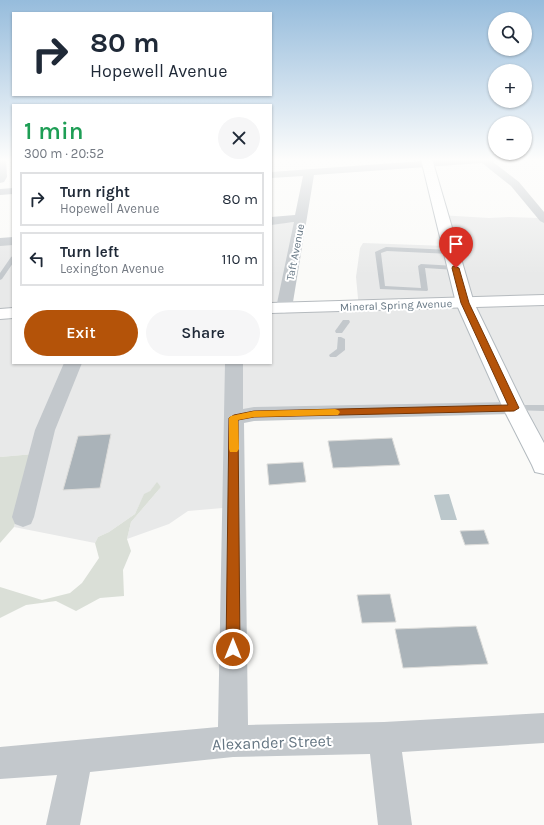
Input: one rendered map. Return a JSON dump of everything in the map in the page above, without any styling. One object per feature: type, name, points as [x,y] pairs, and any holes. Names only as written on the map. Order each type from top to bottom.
[{"type":"street","name":"Taft Avenue","points":[[278,308],[301,218],[305,198]]},
{"type":"street","points":[[436,198],[465,303],[514,408],[544,465]]},
{"type":"street","points":[[526,198],[544,219]]},
{"type":"street","points":[[272,221],[301,218]]},
{"type":"street","points":[[0,242],[12,241]]},
{"type":"street","name":"Mineral Spring Avenue","points":[[278,308],[544,300]]},
{"type":"street","points":[[0,314],[12,313]]},
{"type":"street","points":[[23,518],[45,430],[73,364]]},
{"type":"street","points":[[233,741],[234,364]]},
{"type":"street","points":[[234,418],[254,414],[514,408]]},
{"type":"street","name":"Alexander Street","points":[[0,763],[77,757],[233,741],[384,738],[544,728]]},
{"type":"street","points":[[384,738],[395,825]]},
{"type":"street","points":[[63,825],[77,757]]},
{"type":"lane","points":[[451,252],[435,259],[421,266],[425,290],[382,288],[378,252],[386,249],[435,259],[456,268]]},
{"type":"lane","points":[[0,278],[12,260]]},
{"type":"lane","points":[[334,355],[341,350],[340,335],[346,322]]},
{"type":"lane","points":[[514,408],[544,408]]},
{"type":"shaded area","points":[[439,215],[489,218],[538,218],[544,216],[544,463],[510,413],[240,419],[234,507],[188,511],[169,524],[127,539],[131,522],[161,487],[157,483],[144,495],[135,514],[109,532],[98,537],[95,543],[14,527],[34,454],[0,457],[0,243],[12,242],[12,364],[272,364],[272,224],[296,222],[286,309],[359,309],[356,277],[360,248],[363,243],[447,246]]},
{"type":"shaded area","points":[[34,454],[14,527],[0,543],[0,457]]},
{"type":"shaded area","points":[[157,482],[161,487],[131,522],[127,539],[131,551],[123,570],[124,596],[100,598],[76,611],[56,601],[26,605],[0,618],[0,587],[42,600],[70,593],[82,583],[99,558],[95,543],[98,537],[109,532],[135,514],[144,494],[150,491]]},
{"type":"shaded area","points":[[449,494],[457,520],[441,520],[434,495]]},
{"type":"building","points":[[111,434],[100,488],[63,490],[78,436]]},
{"type":"building","points":[[392,438],[400,465],[333,468],[328,441]]},
{"type":"building","points":[[303,462],[306,482],[269,485],[267,464]]},
{"type":"building","points":[[484,530],[489,544],[465,545],[460,531]]},
{"type":"building","points":[[390,594],[396,622],[362,623],[357,595]]},
{"type":"building","points":[[476,626],[488,664],[403,668],[395,629]]},
{"type":"slow traffic","points":[[234,449],[234,418],[254,414],[335,412]]},
{"type":"route","points":[[233,649],[234,418],[254,414],[514,408],[484,340],[465,303],[456,268]]}]
